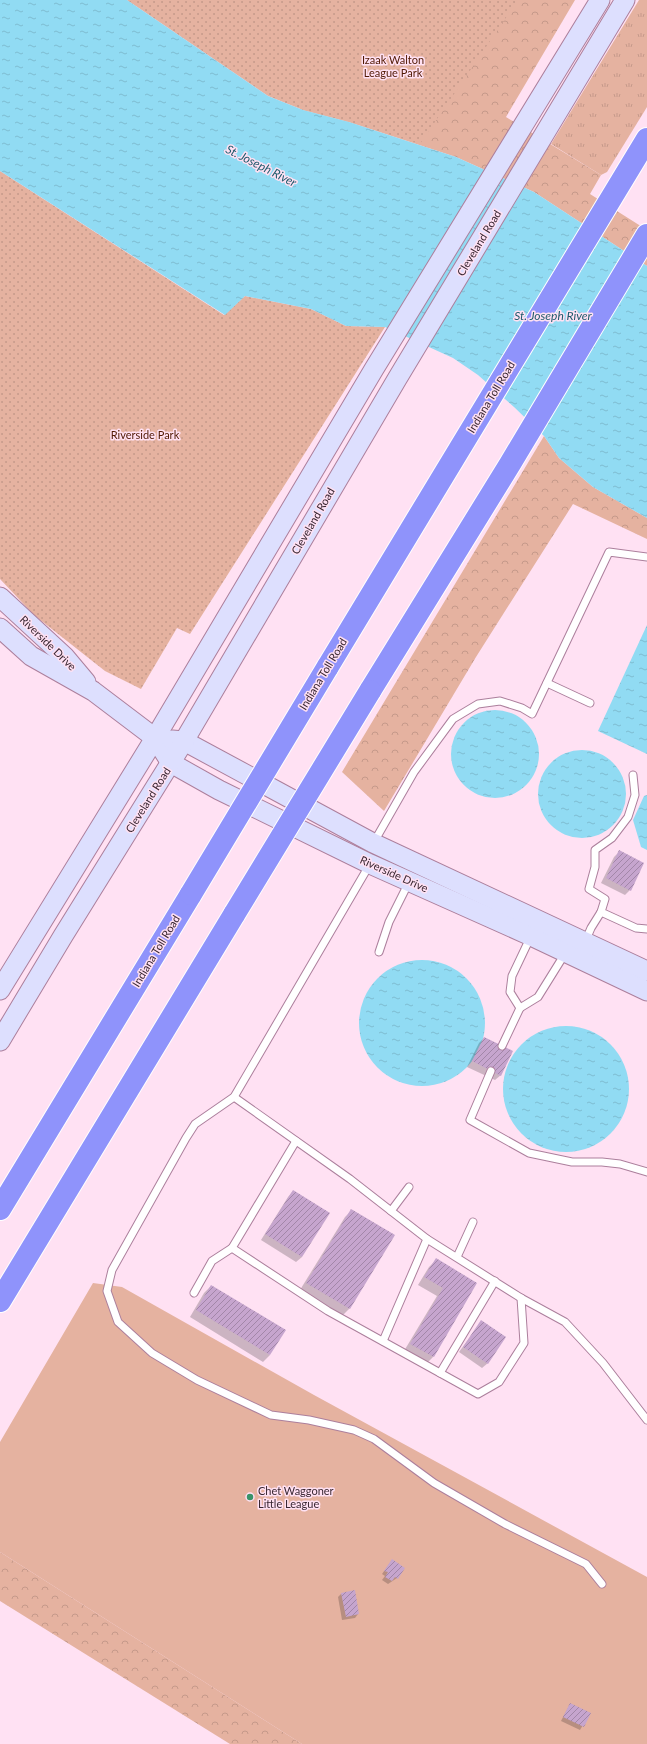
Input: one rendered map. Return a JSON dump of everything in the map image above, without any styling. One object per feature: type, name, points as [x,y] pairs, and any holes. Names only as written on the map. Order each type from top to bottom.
[{"type":"highway","name":"Indiana Toll Road","points":[[0,1209],[647,140]]},
{"type":"highway","points":[[0,1301],[370,691],[510,464],[647,235]]},
{"type":"main road","points":[[0,990],[155,738],[374,369],[600,0]]},
{"type":"main road","name":"Cleveland Road","points":[[0,1041],[63,936],[171,763],[397,379],[624,0]]},
{"type":"main road","name":"Riverside Drive","points":[[0,597],[65,657],[93,691]]},
{"type":"main road","name":"Riverside Drive","points":[[0,628],[31,656],[93,691],[155,738],[171,763],[219,790],[372,854],[534,928],[575,948],[647,992]]},
{"type":"main road","name":"Riverside Drive","points":[[155,738],[184,741],[372,854],[409,882],[534,928]]},
{"type":"main road","name":"Riverside Drive","points":[[575,948],[647,971]]},
{"type":"lane","points":[[602,1584],[586,1564],[505,1524],[434,1483],[374,1439],[354,1430],[309,1420],[271,1415],[197,1380],[152,1353],[118,1322],[107,1291],[112,1270],[195,1124],[234,1097],[372,854],[414,772],[453,719],[478,704],[500,701],[522,708],[532,714],[609,552],[647,557]]},
{"type":"lane","points":[[547,683],[590,703]]},
{"type":"lane","points":[[502,1046],[520,1008],[538,997],[591,928],[601,912],[605,899],[589,889],[595,866],[595,850],[612,838],[628,817],[635,796],[633,775]]},
{"type":"lane","points":[[379,952],[389,922],[409,882]]},
{"type":"lane","points":[[601,912],[636,928],[647,930]]},
{"type":"lane","points":[[520,1008],[510,992],[512,976],[534,928]]},
{"type":"lane","points":[[491,1071],[470,1120],[529,1153],[572,1162],[602,1162],[620,1164],[647,1172]]},
{"type":"lane","points":[[234,1097],[350,1179],[427,1239],[521,1298],[565,1322],[603,1363],[647,1420]]},
{"type":"lane","points":[[194,1293],[212,1261],[232,1248],[296,1141]]},
{"type":"lane","points":[[391,1211],[408,1187]]},
{"type":"lane","points":[[457,1257],[473,1222]]},
{"type":"lane","points":[[383,1341],[427,1239]]},
{"type":"lane","points":[[232,1248],[328,1311],[478,1394],[499,1382],[524,1343],[521,1298]]},
{"type":"lane","points":[[440,1373],[495,1281]]},
{"type":"green space","name":"Izaak Walton League Park","points":[[127,0],[575,0],[506,117],[601,175],[590,194],[647,230],[647,266],[534,192],[456,157],[349,122],[303,110]]},
{"type":"green space","name":"Izaak Walton League Park","points":[[127,0],[518,0],[420,144],[349,122],[303,110],[268,96]]},
{"type":"green space","points":[[639,0],[647,0],[647,107],[607,172],[601,175],[551,144]]},
{"type":"green space","name":"Riverside Park","points":[[0,171],[224,315],[245,296],[311,309],[346,326],[385,327],[190,634],[177,628],[141,689],[105,671],[34,615],[0,579]]},
{"type":"green space","points":[[544,436],[559,458],[593,487],[647,518],[647,539],[573,504],[476,657],[384,811],[342,772]]},
{"type":"green space","name":"Chet Waggoner Little League","points":[[93,1283],[122,1287],[314,1395],[647,1577],[647,1744],[302,1744],[0,1552],[0,1442]]},
{"type":"green space","points":[[0,1552],[302,1744],[230,1744],[0,1601]]},
{"type":"water","name":"St. Joseph River","points":[[0,0],[127,0],[268,96],[303,110],[349,122],[456,157],[534,192],[647,266],[647,518],[593,487],[559,458],[544,436],[514,407],[478,375],[453,358],[385,327],[346,326],[311,309],[245,296],[225,315],[0,171]]},
{"type":"water","points":[[647,625],[647,754],[598,731]]},
{"type":"water","points":[[495,710],[512,714],[526,723],[535,737],[539,754],[535,771],[526,785],[512,794],[495,798],[478,794],[464,785],[455,771],[451,754],[455,737],[464,723],[478,714]]},
{"type":"water","points":[[582,750],[599,754],[613,763],[622,777],[626,794],[622,811],[613,825],[599,834],[582,838],[565,834],[551,825],[542,811],[538,794],[542,777],[551,763],[565,754]]},
{"type":"water","points":[[647,795],[647,850],[641,847],[633,820],[644,796]]},
{"type":"water","points":[[422,960],[446,965],[457,971],[470,983],[480,999],[485,1023],[480,1047],[474,1058],[462,1071],[446,1081],[422,1086],[398,1081],[387,1075],[374,1063],[364,1047],[359,1023],[364,999],[370,988],[382,975],[398,965]]},
{"type":"water","points":[[566,1026],[590,1031],[601,1037],[614,1049],[624,1065],[629,1089],[624,1113],[618,1124],[606,1137],[590,1147],[566,1152],[542,1147],[531,1141],[518,1129],[508,1113],[503,1089],[508,1065],[514,1054],[526,1041],[542,1031]]},
{"type":"building","points":[[619,850],[644,863],[631,891],[606,878]]},
{"type":"building","points":[[484,1037],[513,1051],[501,1076],[472,1061]]},
{"type":"building","points":[[293,1190],[330,1213],[302,1257],[265,1234]]},
{"type":"building","points":[[351,1209],[395,1235],[350,1309],[306,1283]]},
{"type":"building","points":[[436,1258],[477,1283],[434,1357],[410,1344],[443,1288],[424,1277]]},
{"type":"building","points":[[211,1285],[286,1330],[270,1355],[196,1310]]},
{"type":"building","points":[[481,1320],[506,1337],[488,1364],[463,1347]]},
{"type":"building","points":[[392,1559],[405,1568],[398,1579],[395,1577],[392,1581],[385,1577],[388,1572],[384,1571]]},
{"type":"building","points":[[355,1590],[359,1614],[346,1617],[341,1593]]},
{"type":"building","points":[[570,1703],[591,1713],[584,1727],[563,1717]]},
{"type":"place","name":"Chet Waggoner Little League","points":[[250,1497]]}]
